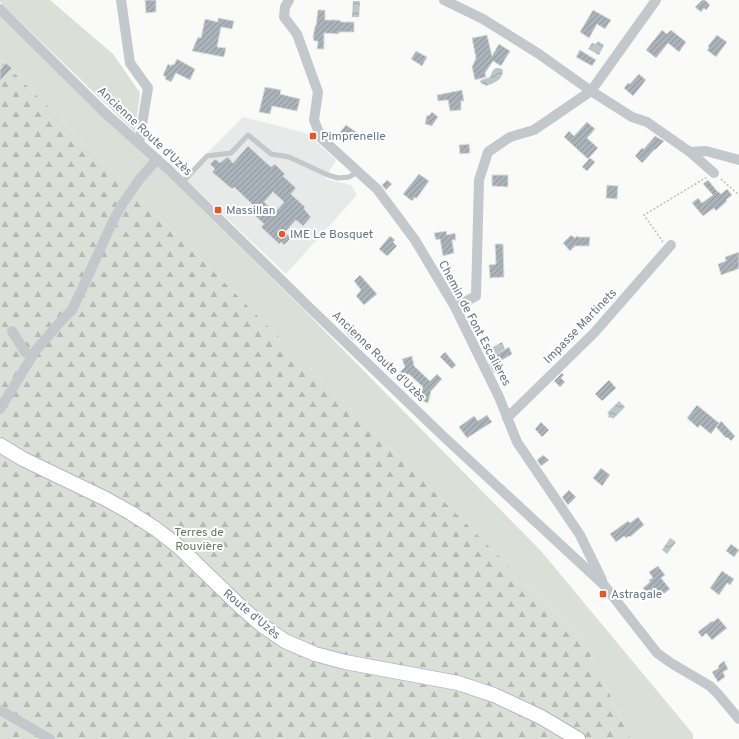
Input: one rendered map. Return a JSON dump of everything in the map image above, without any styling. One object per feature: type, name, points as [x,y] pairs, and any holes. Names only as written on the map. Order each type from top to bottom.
[{"type":"main road","name":"Route d'Uzès","points":[[0,445],[23,459],[106,499],[156,529],[179,547],[242,608],[263,626],[285,641],[315,654],[345,662],[458,683],[494,694],[576,738]]},
{"type":"street","points":[[121,0],[130,63],[148,88],[139,143]]},
{"type":"street","name":"Chemin de Font Escalières","points":[[289,0],[285,7],[284,17],[297,34],[318,92],[314,120],[321,138],[377,189],[415,240],[455,308],[499,397],[517,442],[580,535],[604,585]]},
{"type":"street","points":[[444,0],[484,19],[539,54],[591,91],[632,116],[647,122],[690,152],[714,173]]},
{"type":"street","points":[[455,308],[476,296],[479,180],[488,152],[510,137],[534,130],[591,91],[656,0]]},
{"type":"street","name":"Ancienne Route d'Uzès","points":[[0,9],[104,112],[157,159],[427,421],[604,585],[657,653],[710,686],[739,719]]},
{"type":"street","points":[[690,152],[706,151],[739,160]]},
{"type":"street","points":[[0,409],[36,350],[61,320],[72,310],[113,221],[123,203],[139,180],[157,159]]},
{"type":"street","name":"Impasse Martinets","points":[[507,418],[594,333],[669,247]]},
{"type":"street","points":[[12,330],[25,352],[32,356]]},
{"type":"street","points":[[0,710],[50,739]]},
{"type":"lane","points":[[182,183],[207,156],[230,153],[248,135],[271,154],[289,157],[328,175],[338,178],[349,177],[358,172]]},
{"type":"path","points":[[669,247],[644,215],[714,173],[739,195]]},
{"type":"shaded area","name":"IME Le Bosquet","points":[[243,117],[306,133],[336,160],[325,179],[351,185],[357,195],[286,274],[183,177]]},
{"type":"green space","points":[[0,0],[50,0],[113,54],[140,93],[135,132],[0,2]]},
{"type":"green space","points":[[0,10],[305,311],[541,551],[693,734],[693,739],[631,739],[584,641],[0,59]]},
{"type":"green space","name":"Terres de Rouvière","points":[[0,59],[584,641],[631,739],[0,739]]},
{"type":"water","points":[[353,1],[360,1],[359,17],[352,17]]},
{"type":"water","points":[[598,41],[604,45],[599,55],[588,49],[592,43],[595,44]]},
{"type":"water","points":[[496,68],[503,70],[503,73],[498,81],[486,86],[480,82],[481,80],[490,77],[493,70]]},
{"type":"water","points":[[502,342],[505,349],[491,358],[488,350]]},
{"type":"water","points":[[619,401],[625,407],[613,419],[608,417],[609,414],[607,413]]},
{"type":"water","points":[[670,538],[676,542],[667,554],[662,550]]},
{"type":"building","points":[[145,0],[156,0],[156,12],[146,13]]},
{"type":"building","points":[[702,0],[705,0],[710,5],[706,10],[704,8],[701,12],[695,7]]},
{"type":"building","points":[[318,10],[325,10],[325,20],[354,22],[354,32],[339,32],[339,34],[324,33],[324,49],[317,49],[318,41],[314,41],[313,37]]},
{"type":"building","points":[[593,10],[611,20],[605,29],[597,24],[589,38],[580,32]]},
{"type":"building","points":[[218,18],[234,21],[232,29],[221,27],[217,47],[226,48],[224,57],[192,51],[198,37],[201,38],[205,19],[218,22]]},
{"type":"building","points":[[662,30],[667,34],[671,30],[686,42],[679,52],[668,43],[656,58],[646,50]]},
{"type":"building","points":[[487,35],[492,56],[499,44],[510,51],[501,66],[493,61],[485,73],[486,77],[475,80],[472,67],[476,58],[472,38]]},
{"type":"building","points":[[717,35],[727,42],[716,57],[707,50],[709,48],[708,46]]},
{"type":"building","points":[[580,50],[596,60],[592,66],[576,57]]},
{"type":"building","points":[[416,51],[427,57],[422,66],[411,59]]},
{"type":"building","points":[[177,59],[195,69],[190,80],[176,73],[171,82],[165,79],[166,77],[163,75],[168,64],[171,66],[172,64],[174,65]]},
{"type":"building","points":[[6,63],[12,68],[0,81],[0,70]]},
{"type":"building","points":[[639,74],[646,80],[633,96],[624,88]]},
{"type":"building","points":[[265,87],[281,90],[280,94],[300,99],[297,111],[272,106],[270,114],[259,112]]},
{"type":"building","points":[[462,90],[464,101],[461,101],[461,110],[450,111],[448,100],[438,101],[437,95]]},
{"type":"building","points":[[432,112],[438,117],[432,126],[425,124],[427,115],[429,116]]},
{"type":"building","points":[[587,122],[595,129],[587,138],[598,148],[588,159],[564,137],[569,131],[574,136]]},
{"type":"building","points":[[346,125],[359,134],[353,141],[340,132]]},
{"type":"building","points":[[655,136],[664,141],[642,163],[635,156],[642,148],[644,149]]},
{"type":"building","points":[[469,144],[470,153],[460,154],[459,145]]},
{"type":"building","points":[[248,146],[271,167],[275,164],[285,174],[283,176],[296,188],[291,194],[305,207],[304,209],[311,217],[303,226],[296,220],[285,232],[291,238],[284,245],[281,242],[279,244],[261,227],[264,224],[250,211],[254,206],[234,187],[232,189],[212,172],[215,169],[210,164],[215,159],[220,163],[228,157],[233,163]],"holes":[[[273,192],[284,202],[275,212],[264,202]]]},
{"type":"building","points":[[590,158],[595,162],[587,171],[582,167]]},
{"type":"building","points":[[419,174],[429,181],[416,199],[415,197],[412,201],[403,194]]},
{"type":"building","points":[[492,175],[508,175],[508,187],[492,186]]},
{"type":"building","points":[[387,180],[392,184],[386,190],[382,185]]},
{"type":"building","points":[[708,180],[721,194],[727,189],[732,195],[716,211],[714,208],[703,216],[692,203],[698,198],[702,203],[713,195],[703,184]]},
{"type":"building","points":[[607,185],[618,186],[617,199],[606,198]]},
{"type":"building","points":[[446,231],[447,235],[455,233],[456,240],[452,240],[454,253],[443,256],[440,239],[436,240],[434,233]]},
{"type":"building","points":[[571,235],[575,238],[577,236],[590,237],[589,246],[575,246],[570,251],[563,243]]},
{"type":"building","points":[[390,236],[395,240],[393,242],[397,246],[387,256],[379,249]]},
{"type":"building","points":[[495,244],[503,244],[504,277],[490,278],[489,265],[496,264]]},
{"type":"building","points":[[739,252],[738,269],[721,275],[718,264],[726,261],[725,257]]},
{"type":"building","points":[[360,275],[377,294],[364,305],[356,296],[361,290],[354,281]]},
{"type":"building","points":[[347,321],[360,333],[353,340],[341,327]]},
{"type":"building","points":[[509,347],[512,354],[497,363],[500,370],[494,373],[489,363],[492,361],[491,358]]},
{"type":"building","points":[[445,352],[456,365],[452,369],[440,357]]},
{"type":"building","points":[[412,356],[414,366],[430,381],[437,374],[442,379],[431,391],[428,403],[419,400],[423,387],[409,374],[405,378],[399,373],[405,367],[402,359]]},
{"type":"building","points":[[562,373],[564,375],[561,378],[565,382],[560,387],[554,381]]},
{"type":"building","points":[[609,380],[616,388],[602,401],[595,394]]},
{"type":"building","points":[[697,405],[719,423],[711,434],[700,425],[698,428],[687,418]]},
{"type":"building","points":[[487,415],[492,422],[467,438],[459,427],[474,416],[478,421]]},
{"type":"building","points":[[721,421],[735,436],[731,441],[727,437],[726,438],[716,427]]},
{"type":"building","points":[[541,422],[549,430],[542,437],[535,429]]},
{"type":"building","points":[[543,455],[549,460],[541,466],[537,460]]},
{"type":"building","points":[[601,468],[610,475],[602,486],[593,478]]},
{"type":"building","points":[[569,490],[576,497],[568,505],[562,497]]},
{"type":"building","points":[[638,517],[644,525],[630,537],[629,536],[626,538],[624,536],[616,542],[610,534],[628,521],[630,523]]},
{"type":"building","points":[[731,544],[739,550],[734,557],[726,551]]},
{"type":"building","points":[[658,566],[665,575],[661,578],[670,589],[661,596],[655,589],[647,595],[643,588],[650,582],[649,580],[653,578],[649,572]]},
{"type":"building","points":[[722,571],[734,579],[730,585],[727,583],[719,595],[710,588]]},
{"type":"building","points":[[718,618],[727,628],[712,640],[706,633],[702,637],[698,632]]},
{"type":"building","points":[[724,661],[728,669],[723,672],[725,677],[718,682],[712,672],[719,668],[718,666]]},
{"type":"place","name":"Pimprenelle","points":[[313,136]]},
{"type":"place","name":"Massillan","points":[[218,210]]},
{"type":"place","name":"IME Le Bosquet","points":[[282,234]]},
{"type":"place","name":"Astragale","points":[[603,594]]}]
